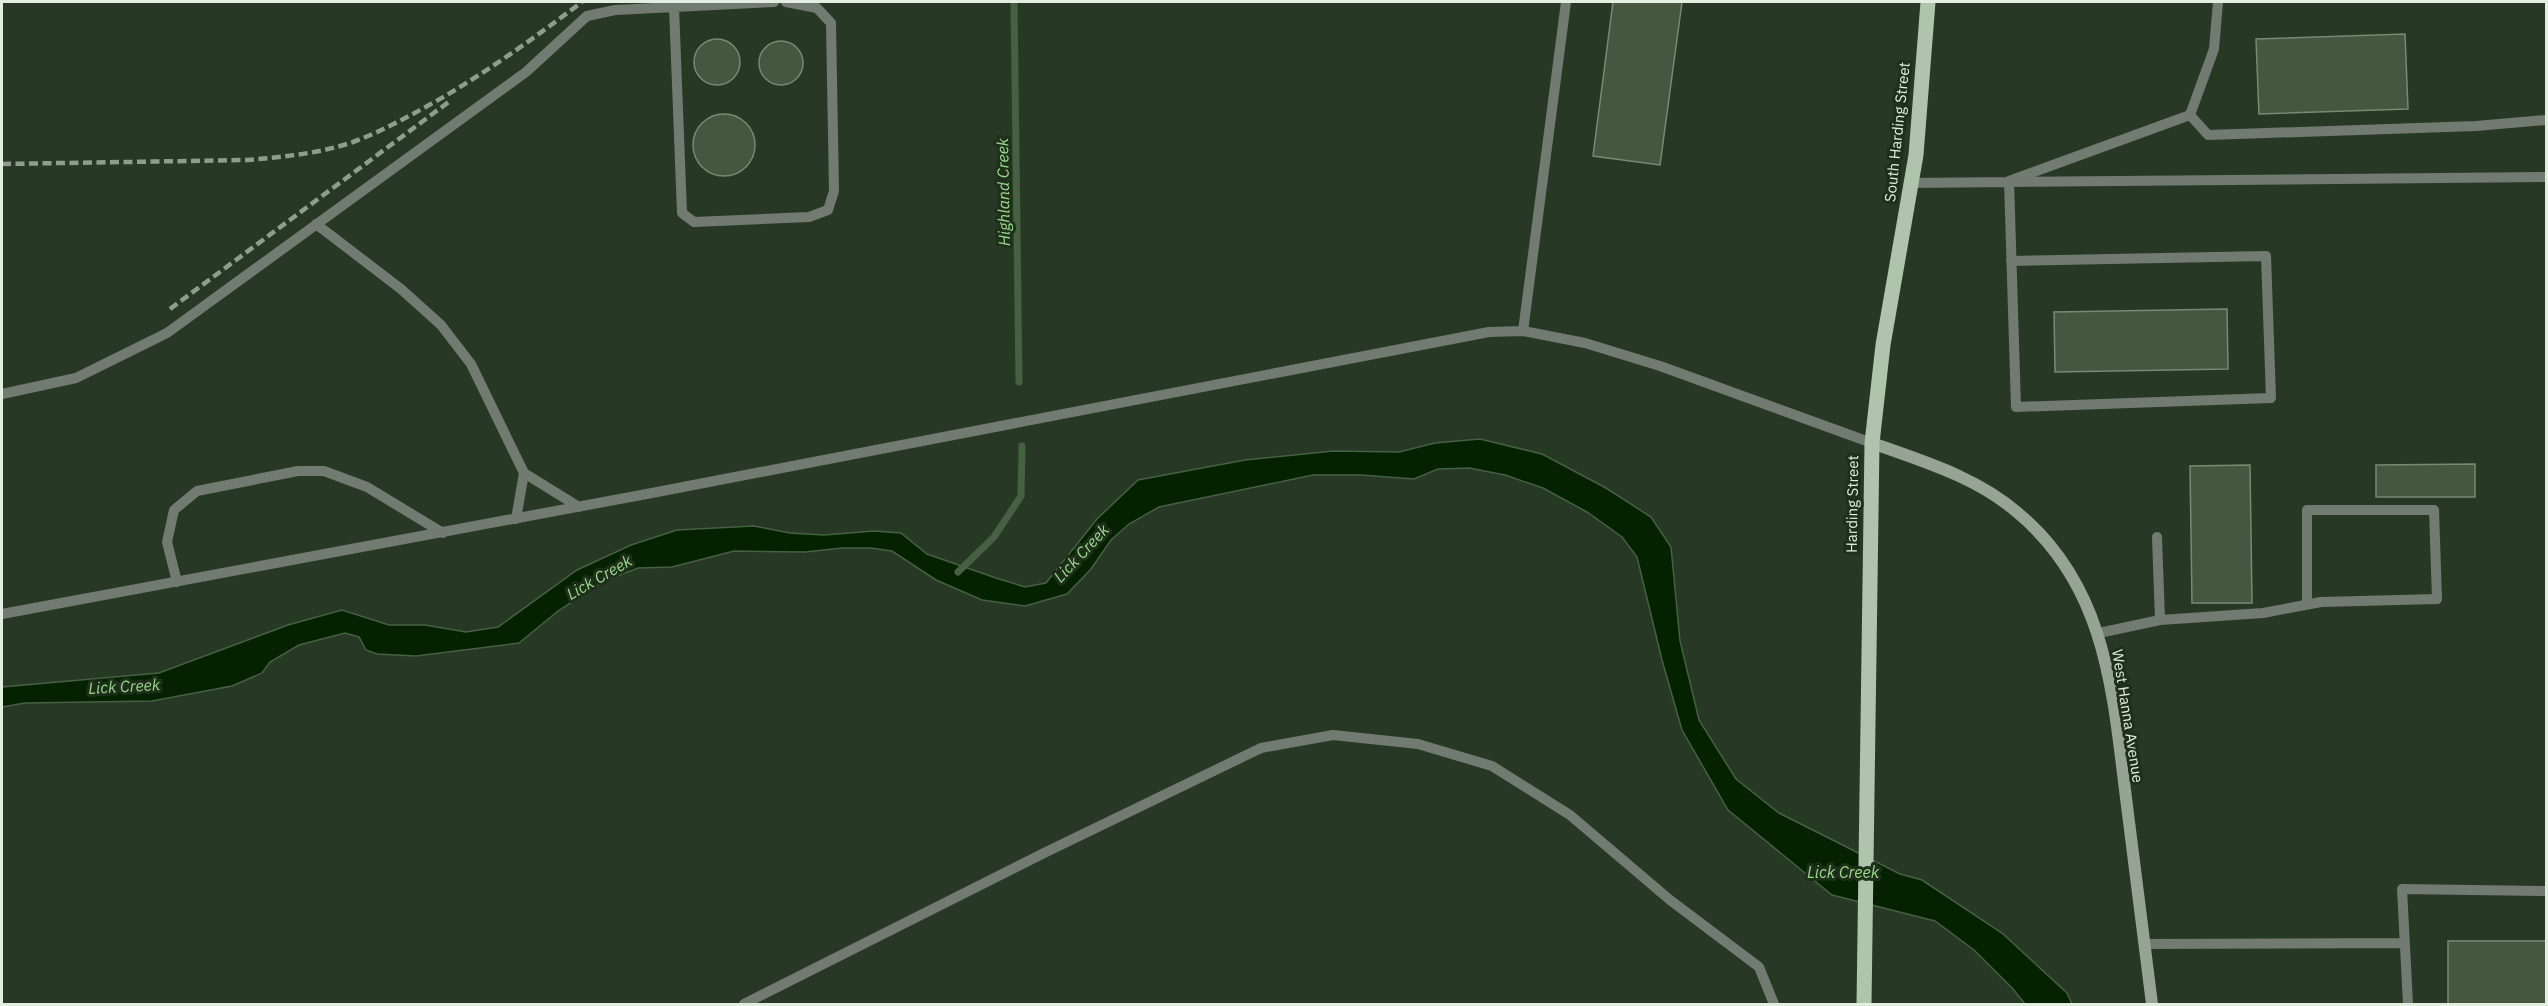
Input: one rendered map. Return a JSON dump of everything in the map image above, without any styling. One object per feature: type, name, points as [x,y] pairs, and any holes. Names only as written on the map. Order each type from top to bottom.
[{"type":"main road","name":"South Harding Street","points":[[1897,266],[1916,155],[1928,2]]},
{"type":"main road","name":"Harding Street","points":[[1864,1001],[1872,443],[1883,345],[1897,266]]},
{"type":"main road","name":"West Hanna Avenue","points":[[1872,443],[1955,475],[2000,499],[2018,512],[2036,529],[2063,563],[2089,608],[2099,633],[2111,685],[2152,1005]]},
{"type":"lane","points":[[2,394],[76,378],[167,333],[525,72],[587,16],[615,10],[774,2]]},
{"type":"lane","points":[[675,7],[682,213],[694,222],[809,217],[828,210],[834,190],[831,23],[817,8],[786,2]]},
{"type":"lane","points":[[1523,331],[1566,2]]},
{"type":"lane","points":[[2009,181],[2190,115],[2214,49],[2218,2]]},
{"type":"lane","points":[[2190,115],[2208,135],[2476,126],[2547,120]]},
{"type":"lane","points":[[1911,183],[2547,177]]},
{"type":"lane","points":[[2009,181],[2016,407],[2271,398],[2266,256],[2012,261]]},
{"type":"lane","points":[[316,224],[401,289],[441,326],[471,363],[524,474],[579,507]]},
{"type":"lane","points":[[2,614],[516,519],[1479,334],[1523,331],[1585,343],[1660,366],[1872,443]]},
{"type":"lane","points":[[177,582],[167,542],[174,510],[197,491],[298,471],[324,471],[367,487],[443,532]]},
{"type":"lane","points":[[516,519],[524,474]]},
{"type":"lane","points":[[2099,633],[2160,620],[2263,613],[2307,604],[2437,599],[2434,510],[2307,510],[2307,604]]},
{"type":"lane","points":[[2157,537],[2160,620]]},
{"type":"lane","points":[[744,1005],[1042,854],[1261,748],[1333,735],[1418,744],[1492,766],[1570,815],[1670,900],[1759,967],[1774,1005]]},
{"type":"lane","points":[[2408,1005],[2402,890],[2547,891]]},
{"type":"lane","points":[[2145,944],[2404,943]]},
{"type":"water","name":"Lick Creek","points":[[1480,439],[1542,454],[1606,488],[1651,517],[1671,547],[1680,641],[1699,720],[1736,779],[1779,813],[1900,874],[1922,880],[2002,933],[2067,993],[2072,1004],[2025,1004],[1974,950],[1935,921],[1832,895],[1728,810],[1682,730],[1637,557],[1622,537],[1587,512],[1543,488],[1505,475],[1469,468],[1438,469],[1414,479],[1361,475],[1313,475],[1159,507],[1129,524],[1111,540],[1091,569],[1067,594],[1025,606],[982,600],[936,580],[892,551],[842,548],[805,552],[734,551],[672,567],[638,568],[604,581],[558,611],[519,643],[416,656],[377,654],[366,650],[359,637],[345,633],[299,645],[270,662],[262,673],[232,686],[152,701],[25,703],[2,707],[2,687],[159,673],[288,625],[342,610],[389,625],[425,625],[466,632],[498,627],[577,570],[631,545],[677,530],[754,526],[790,533],[824,535],[874,531],[901,533],[927,554],[1025,587],[1046,583],[1097,519],[1138,480],[1245,460],[1333,451],[1399,452],[1435,443]]},
{"type":"building","points":[[1613,2],[1682,2],[1660,165],[1593,156]]},
{"type":"building","points":[[2405,34],[2408,109],[2259,114],[2256,39]]},
{"type":"building","points":[[717,39],[733,46],[740,62],[733,78],[717,85],[701,78],[694,62],[701,46]]},
{"type":"building","points":[[781,41],[789,42],[797,47],[802,55],[802,71],[797,79],[789,84],[781,85],[773,84],[765,79],[760,71],[759,63],[760,55],[765,47],[773,42]]},
{"type":"building","points":[[724,114],[736,116],[746,123],[753,133],[755,145],[753,157],[746,167],[736,174],[724,176],[712,174],[702,167],[695,157],[693,145],[695,133],[702,123],[712,116]]},
{"type":"building","points":[[2227,309],[2228,369],[2055,372],[2054,312]]},
{"type":"building","points":[[2475,464],[2475,497],[2376,497],[2376,465]]},
{"type":"building","points":[[2250,465],[2252,603],[2192,603],[2190,466]]},
{"type":"building","points":[[2448,941],[2546,941],[2546,1004],[2448,1004]]},
{"type":"waterway","name":"Highland Creek","points":[[1014,2],[1019,382]]},
{"type":"waterway","name":"Highland Creek","points":[[958,572],[994,537],[1021,496],[1022,446]]},
{"type":"railway","points":[[2,164],[248,160],[298,155],[335,147],[404,119],[464,85],[582,2]]},
{"type":"railway","points":[[170,309],[450,101]]}]
